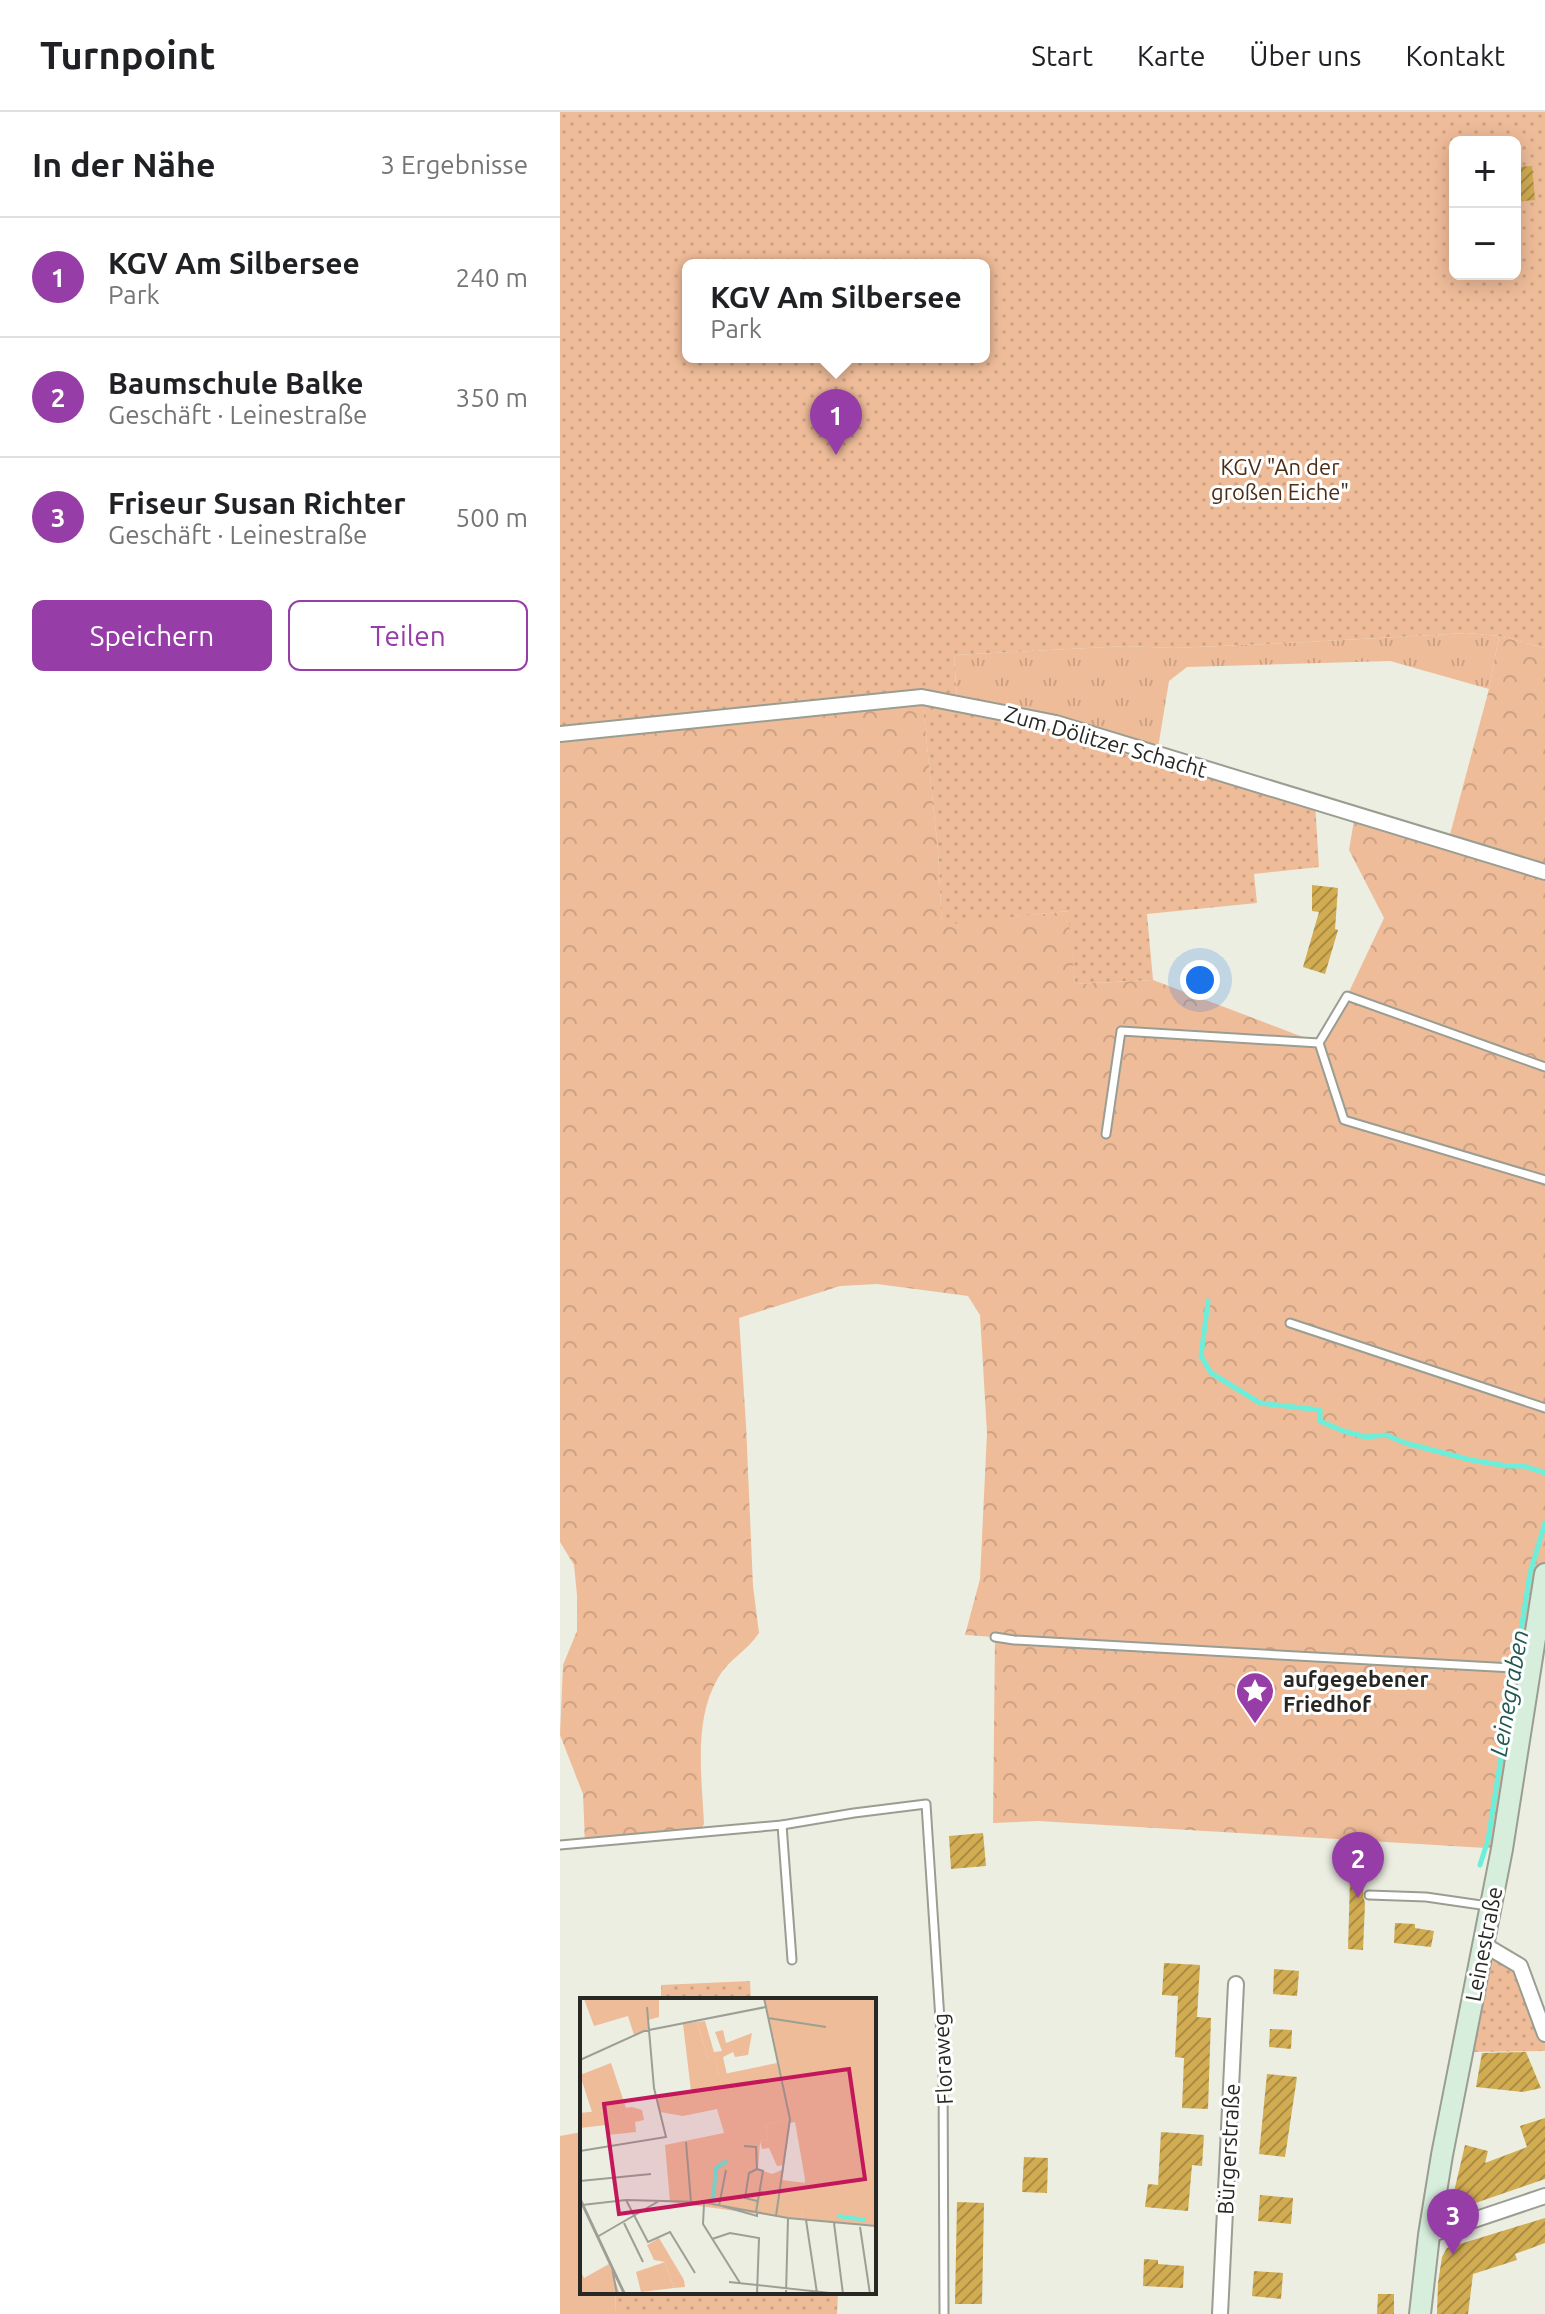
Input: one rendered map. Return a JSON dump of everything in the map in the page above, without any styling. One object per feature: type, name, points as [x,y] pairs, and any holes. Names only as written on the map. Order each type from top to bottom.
[{"type":"main road","name":"Leinestraße","points":[[1420,2314],[1429,2235],[1490,1907],[1526,1669],[1545,1574]]},
{"type":"street","name":"Zum Dölitzer Schacht","points":[[560,734],[922,697],[1056,723],[1545,872]]},
{"type":"street","points":[[1483,1944],[1520,1966],[1545,2034]]},
{"type":"street","name":"Bürgerstraße","points":[[1220,2314],[1236,1984]]},
{"type":"street","points":[[1429,2235],[1545,2196]]},
{"type":"lane","points":[[1545,1067],[1347,996],[1319,1043],[1344,1120],[1545,1180]]},
{"type":"lane","points":[[1106,1134],[1121,1031],[1319,1043]]},
{"type":"lane","points":[[1290,1323],[1545,1408]]},
{"type":"lane","points":[[995,1637],[1526,1669]]},
{"type":"lane","name":"Floraweg","points":[[782,1825],[926,1804],[943,2066],[944,2314]]},
{"type":"lane","points":[[560,1845],[782,1825],[792,1960]]},
{"type":"lane","points":[[1369,1895],[1426,1897],[1490,1907]]},
{"type":"green space","name":"KGV \"An der großen Eiche\"","points":[[560,112],[1545,112],[1545,648],[1499,636],[1467,633],[954,655],[957,702],[1315,802],[1319,867],[1254,874],[1257,903],[1147,914],[1153,980],[1075,984],[1068,911],[942,925],[938,851],[922,698],[560,734]]},
{"type":"green space","points":[[1467,633],[1499,636],[1489,689],[1390,661],[1187,667],[1169,681],[1157,754],[957,702],[954,655]]},
{"type":"green space","points":[[1499,636],[1545,648],[1545,1574],[1502,1849],[1038,1821],[993,1823],[995,1637],[965,1635],[980,1579],[987,1433],[980,1315],[968,1296],[877,1284],[840,1286],[739,1318],[753,1586],[759,1633],[722,1672],[710,1694],[701,1750],[704,1824],[697,1835],[585,1843],[583,1794],[560,1735],[563,1665],[577,1631],[577,1595],[574,1565],[560,1542],[560,642],[922,697],[938,851],[942,924],[1069,911],[1075,984],[1153,980],[1319,1043],[1347,996],[1384,918],[1349,850],[1355,814],[1448,842],[1489,689]]},
{"type":"green space","points":[[1483,1944],[1520,1966],[1545,2034],[1545,2051],[1460,2052]]},
{"type":"green space","points":[[750,1981],[751,1998],[661,1998],[661,1985]]},
{"type":"green space","points":[[580,2132],[580,2294],[616,2294],[615,2314],[560,2314],[560,2136]]},
{"type":"green space","points":[[616,2294],[838,2294],[837,2314],[615,2314]]},
{"type":"building","points":[[1532,166],[1535,200],[1521,201],[1521,167]]},
{"type":"building","points":[[1312,885],[1338,888],[1335,929],[1338,930],[1325,974],[1303,967],[1319,912],[1312,911]]},
{"type":"building","points":[[983,1833],[986,1866],[951,1869],[949,1836]]},
{"type":"building","points":[[1351,1845],[1366,1845],[1363,1950],[1348,1949]]},
{"type":"building","points":[[1395,1923],[1415,1924],[1415,1928],[1434,1931],[1431,1947],[1394,1943]]},
{"type":"building","points":[[1164,1963],[1200,1965],[1197,2017],[1211,2018],[1208,2109],[1182,2108],[1184,2058],[1175,2057],[1178,1996],[1162,1995]]},
{"type":"building","points":[[1274,1969],[1299,1971],[1297,1996],[1273,1994]]},
{"type":"building","points":[[1270,2029],[1292,2030],[1291,2049],[1269,2047]]},
{"type":"building","points":[[1526,2052],[1541,2088],[1523,2092],[1476,2087],[1482,2053]]},
{"type":"building","points":[[1267,2074],[1297,2077],[1285,2157],[1259,2154]]},
{"type":"building","points":[[1545,2118],[1545,2179],[1461,2208],[1453,2196],[1465,2145],[1488,2151],[1485,2163],[1527,2147],[1520,2126]]},
{"type":"building","points":[[1161,2132],[1204,2135],[1202,2166],[1192,2165],[1188,2211],[1145,2207],[1148,2184],[1158,2185]]},
{"type":"building","points":[[1024,2157],[1048,2158],[1047,2193],[1022,2192]]},
{"type":"building","points":[[1260,2195],[1293,2198],[1291,2224],[1258,2221]]},
{"type":"building","points":[[957,2202],[984,2203],[982,2304],[955,2304]]},
{"type":"building","points":[[1545,2218],[1545,2243],[1515,2254],[1517,2260],[1473,2274],[1468,2314],[1437,2314],[1438,2283],[1442,2257],[1447,2248]]},
{"type":"building","points":[[1144,2259],[1158,2260],[1158,2264],[1184,2266],[1183,2288],[1143,2286]]},
{"type":"building","points":[[1254,2271],[1283,2273],[1281,2299],[1252,2296]]},
{"type":"building","points":[[1378,2294],[1394,2294],[1394,2314],[1377,2314]]},
{"type":"waterway","points":[[1208,1301],[1201,1356],[1211,1373],[1260,1403],[1320,1410],[1320,1421],[1366,1437],[1386,1435],[1471,1460],[1524,1466],[1545,1473]]},
{"type":"waterway","name":"Leinegraben","points":[[1480,1865],[1488,1840],[1530,1573],[1545,1523]]},
{"type":"place","name":"KGV Am Silbersee","points":[[836,455]]},
{"type":"place","name":"aufgegebener Friedhof","points":[[1255,1725]]},
{"type":"place","name":"Baumschule Balke","points":[[1358,1898]]},
{"type":"place","name":"Friseur Susan Richter","points":[[1453,2255]]}]
